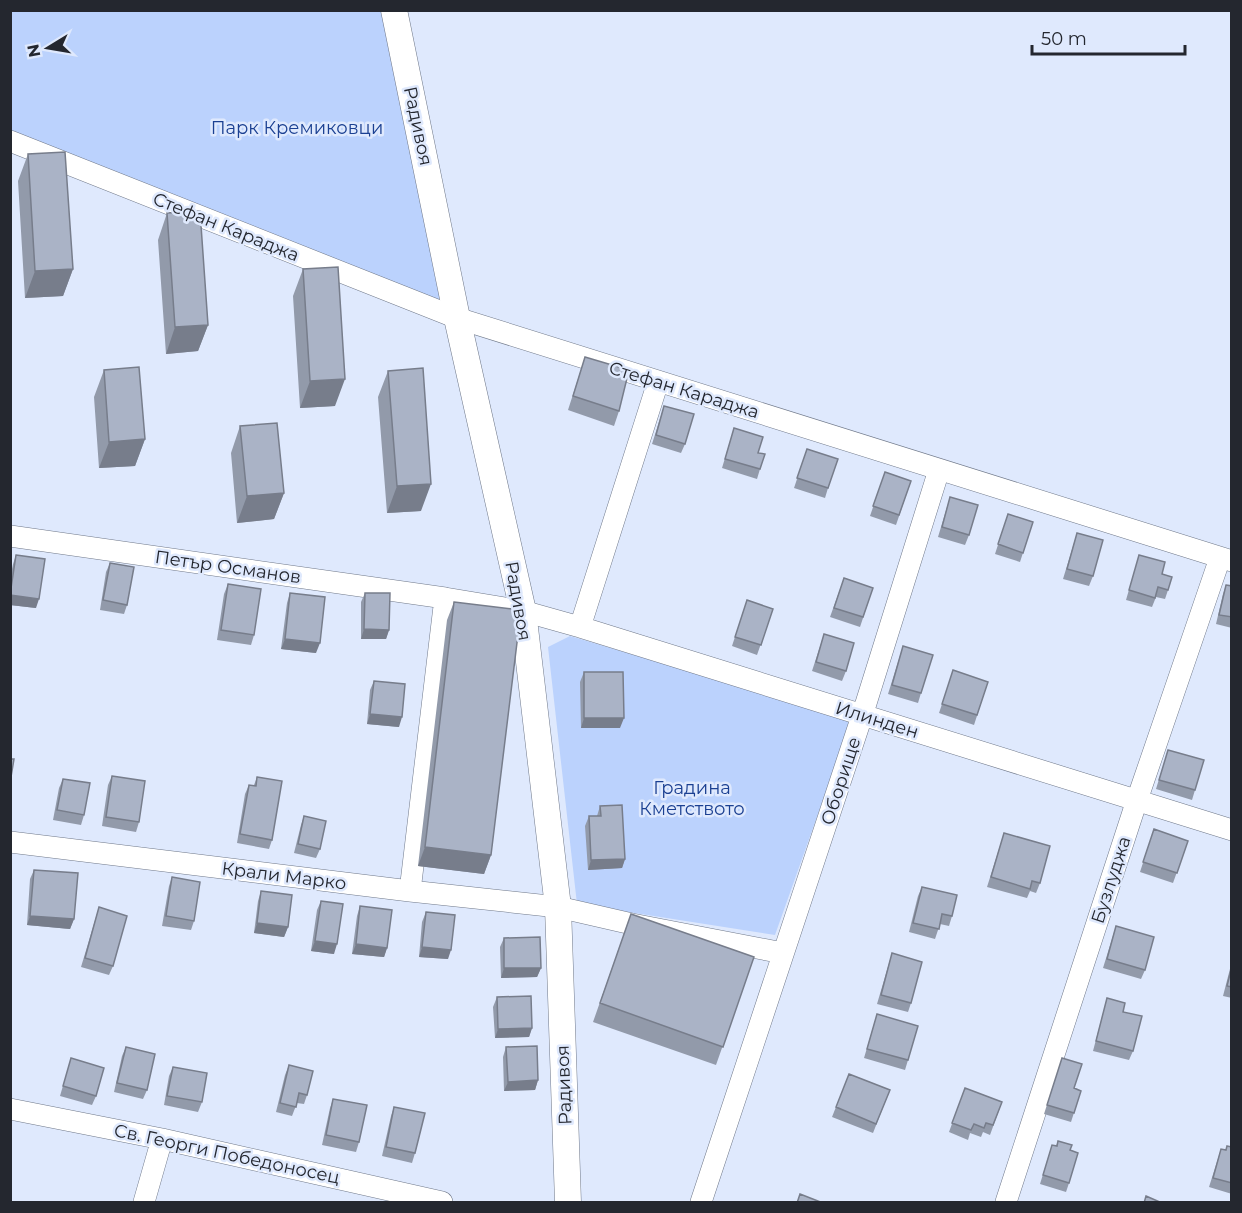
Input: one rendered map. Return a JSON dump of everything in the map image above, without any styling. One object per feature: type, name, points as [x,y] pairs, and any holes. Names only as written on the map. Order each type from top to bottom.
[{"type":"street","name":"Радивоя","points":[[394,10],[457,318],[523,611],[558,907],[568,1203]]},
{"type":"street","name":"Стефан Караджа","points":[[10,141],[457,318],[1226,560]]},
{"type":"street","points":[[580,627],[658,382]]},
{"type":"street","name":"Оборище","points":[[701,1203],[862,716],[939,470]]},
{"type":"street","name":"Петър Османов","points":[[10,536],[523,611]]},
{"type":"street","name":"Бузлуджа","points":[[1006,1203],[1137,800],[1226,560]]},
{"type":"street","points":[[410,891],[445,598]]},
{"type":"street","name":"Илинден","points":[[523,611],[1232,830]]},
{"type":"street","name":"Крали Марко","points":[[10,842],[558,907]]},
{"type":"street","points":[[558,907],[632,924],[783,953]]},
{"type":"street","name":"Св. Георги Победоносец","points":[[10,1109],[162,1139],[442,1203]]},
{"type":"street","points":[[144,1203],[162,1139]]},
{"type":"green space","name":"Парк Кремиковци","points":[[10,11],[394,11],[457,318],[11,141]]},
{"type":"green space","name":"Градина Кметството","points":[[570,636],[851,721],[775,935],[577,904],[548,647]]},
{"type":"building","points":[[65,152],[73,269],[35,271],[28,154]]},
{"type":"building","points":[[200,211],[208,325],[175,327],[167,213]]},
{"type":"building","points":[[338,267],[345,379],[310,381],[303,269]]},
{"type":"building","points":[[585,357],[629,370],[619,411],[573,396]]},
{"type":"building","points":[[139,367],[145,439],[109,442],[104,370]]},
{"type":"building","points":[[423,368],[431,484],[397,486],[388,371]]},
{"type":"building","points":[[664,406],[694,414],[685,444],[656,435]]},
{"type":"building","points":[[277,423],[284,493],[247,496],[240,426]]},
{"type":"building","points":[[734,428],[763,437],[758,453],[765,454],[760,469],[725,459]]},
{"type":"building","points":[[807,449],[838,459],[828,488],[797,478]]},
{"type":"building","points":[[885,472],[911,481],[899,515],[873,506]]},
{"type":"building","points":[[950,497],[978,505],[969,535],[942,527]]},
{"type":"building","points":[[1008,514],[1033,522],[1023,553],[998,544]]},
{"type":"building","points":[[1077,533],[1103,540],[1093,576],[1067,569]]},
{"type":"building","points":[[16,555],[45,559],[39,599],[10,595]]},
{"type":"building","points":[[1139,555],[1165,562],[1162,574],[1172,577],[1168,590],[1158,587],[1155,598],[1129,590]]},
{"type":"building","points":[[110,563],[134,567],[127,605],[103,600]]},
{"type":"building","points":[[844,578],[873,588],[863,617],[834,608]]},
{"type":"building","points":[[228,584],[261,589],[254,635],[221,630]]},
{"type":"building","points":[[1226,585],[1232,586],[1232,617],[1219,615]]},
{"type":"building","points":[[290,593],[325,597],[320,643],[285,639]]},
{"type":"building","points":[[365,593],[390,593],[389,630],[364,629]]},
{"type":"building","points":[[747,600],[773,609],[761,645],[735,637]]},
{"type":"building","points":[[454,602],[521,610],[491,855],[425,847]]},
{"type":"building","points":[[824,634],[854,643],[846,671],[816,662]]},
{"type":"building","points":[[903,646],[933,655],[921,693],[892,685]]},
{"type":"building","points":[[953,670],[988,682],[977,715],[942,704]]},
{"type":"building","points":[[584,672],[623,672],[624,718],[584,718]]},
{"type":"building","points":[[374,681],[405,684],[402,717],[370,714]]},
{"type":"building","points":[[1168,750],[1204,760],[1195,790],[1159,780]]},
{"type":"building","points":[[10,759],[14,759],[10,783]]},
{"type":"building","points":[[112,776],[145,781],[139,822],[106,817]]},
{"type":"building","points":[[257,777],[282,781],[272,840],[240,834],[249,785],[256,786]]},
{"type":"building","points":[[63,779],[90,783],[84,815],[57,810]]},
{"type":"building","points":[[622,805],[625,859],[591,860],[589,816],[601,816],[600,806]]},
{"type":"building","points":[[304,816],[326,821],[320,849],[298,844]]},
{"type":"building","points":[[1154,829],[1188,841],[1177,873],[1143,862]]},
{"type":"building","points":[[1004,833],[1050,846],[1040,883],[1032,881],[1030,889],[991,877]]},
{"type":"building","points":[[34,870],[78,873],[74,919],[30,916]]},
{"type":"building","points":[[172,877],[200,882],[194,921],[166,916]]},
{"type":"building","points":[[922,887],[957,895],[952,916],[942,914],[939,929],[913,923]]},
{"type":"building","points":[[261,891],[292,895],[288,927],[257,923]]},
{"type":"building","points":[[321,901],[343,904],[337,944],[315,941]]},
{"type":"building","points":[[360,906],[392,910],[387,948],[356,944]]},
{"type":"building","points":[[99,907],[127,916],[113,966],[85,958]]},
{"type":"building","points":[[426,912],[455,915],[451,950],[422,947]]},
{"type":"building","points":[[631,914],[754,957],[723,1047],[600,1003]]},
{"type":"building","points":[[1116,926],[1154,937],[1145,970],[1107,959]]},
{"type":"building","points":[[540,937],[541,968],[504,968],[504,938]]},
{"type":"building","points":[[892,953],[922,962],[911,1003],[881,995]]},
{"type":"building","points":[[1232,966],[1232,987],[1227,986]]},
{"type":"building","points":[[531,996],[532,1028],[498,1029],[497,997]]},
{"type":"building","points":[[1107,998],[1125,1003],[1123,1012],[1142,1016],[1133,1051],[1096,1041]]},
{"type":"building","points":[[877,1014],[918,1026],[908,1060],[867,1049]]},
{"type":"building","points":[[537,1046],[538,1080],[508,1082],[506,1047]]},
{"type":"building","points":[[126,1047],[155,1054],[147,1090],[117,1083]]},
{"type":"building","points":[[71,1058],[104,1068],[96,1096],[63,1086]]},
{"type":"building","points":[[1062,1058],[1082,1064],[1074,1088],[1081,1091],[1074,1113],[1047,1105]]},
{"type":"building","points":[[289,1065],[313,1071],[307,1095],[299,1093],[296,1107],[280,1103]]},
{"type":"building","points":[[173,1067],[207,1073],[202,1102],[167,1096]]},
{"type":"building","points":[[849,1074],[890,1090],[876,1124],[836,1107]]},
{"type":"building","points":[[965,1088],[1002,1102],[993,1125],[986,1123],[984,1128],[974,1124],[971,1130],[952,1123]]},
{"type":"building","points":[[333,1099],[367,1105],[359,1142],[326,1135]]},
{"type":"building","points":[[394,1107],[425,1113],[415,1153],[386,1147]]},
{"type":"building","points":[[1058,1141],[1072,1145],[1070,1150],[1078,1153],[1069,1183],[1043,1175],[1052,1145],[1057,1146]]},
{"type":"building","points":[[1227,1146],[1232,1147],[1232,1183],[1213,1178],[1221,1149],[1226,1150]]},
{"type":"building","points":[[800,1194],[823,1203],[797,1203]]},
{"type":"building","points":[[1146,1196],[1162,1203],[1144,1203]]}]
